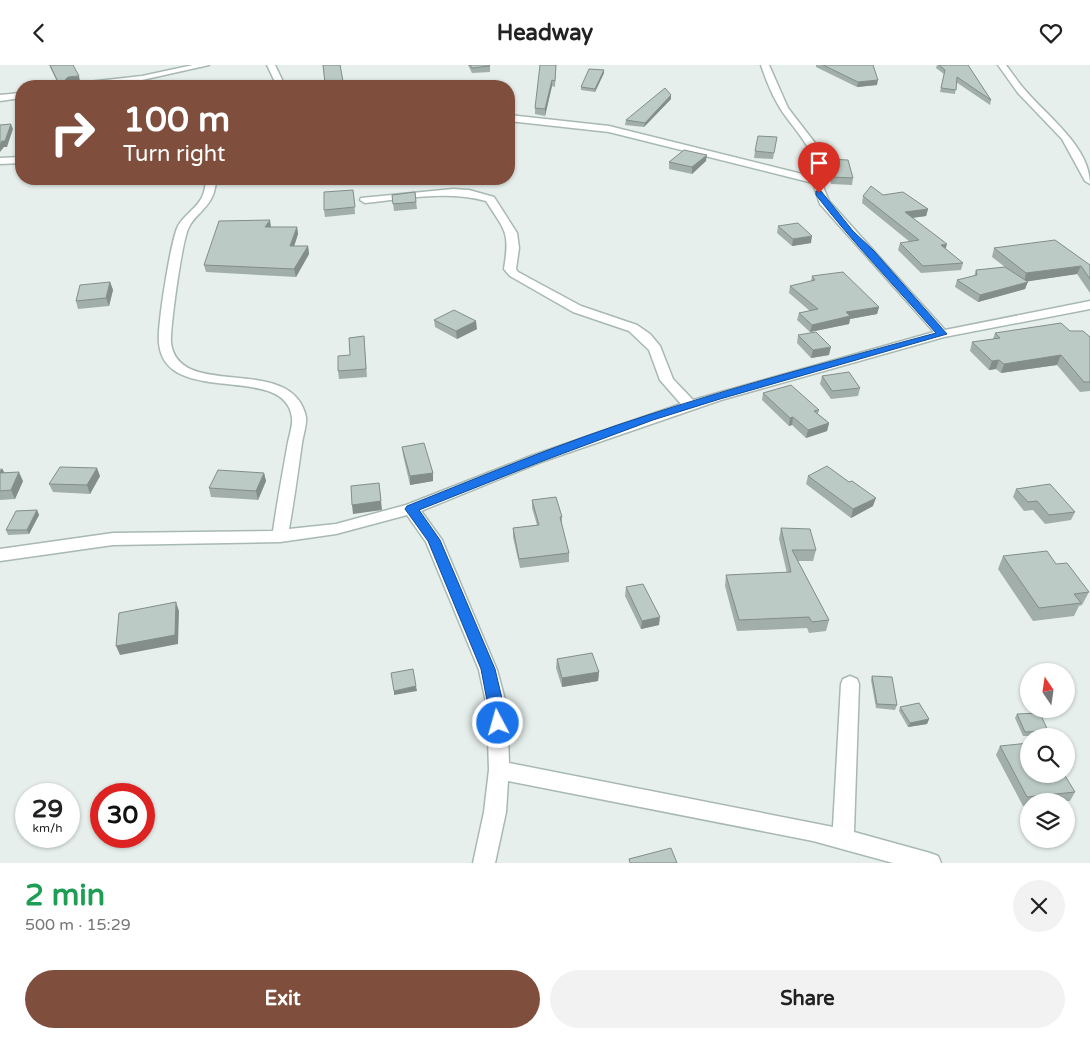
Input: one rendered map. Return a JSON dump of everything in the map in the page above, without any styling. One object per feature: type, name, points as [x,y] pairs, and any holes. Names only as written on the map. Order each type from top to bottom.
[{"type":"street","points":[[124,80],[205,65]]},
{"type":"street","points":[[272,65],[278,80]]},
{"type":"street","points":[[765,65],[779,100],[818,158],[820,171],[817,181],[819,193],[824,202],[942,334]]},
{"type":"street","points":[[1002,65],[1021,91],[1066,138],[1090,181]]},
{"type":"street","points":[[0,98],[15,97]]},
{"type":"street","points":[[515,119],[609,129],[710,152],[817,181]]},
{"type":"street","points":[[0,161],[15,160]]},
{"type":"street","points":[[210,185],[207,198],[183,227],[172,279],[166,343],[167,352],[173,362],[187,372],[206,378],[272,388],[284,392],[292,401],[299,418],[280,536]]},
{"type":"street","points":[[365,200],[453,193],[470,193],[490,199],[512,233],[513,248],[510,269],[514,274],[577,309],[633,328],[645,337],[655,349],[667,380],[689,405]]},
{"type":"street","points":[[0,555],[113,539],[280,536],[336,529],[411,509],[536,459],[689,405],[942,334],[1090,305]]},
{"type":"street","points":[[411,509],[434,540],[488,669],[497,707],[499,770],[495,812],[484,863]]},
{"type":"street","points":[[843,839],[850,684]]},
{"type":"street","points":[[499,770],[813,831],[930,863]]},
{"type":"building","points":[[50,65],[73,65],[79,76],[68,77],[65,80],[57,80]]},
{"type":"building","points":[[323,65],[340,65],[343,80],[325,80]]},
{"type":"building","points":[[470,65],[489,65],[490,66],[472,68]]},
{"type":"building","points":[[540,65],[556,65],[555,81],[552,80],[545,109],[535,108]]},
{"type":"building","points":[[823,65],[873,65],[878,80],[858,82]]},
{"type":"building","points":[[939,65],[968,65],[991,100],[957,77],[956,90],[941,88],[945,70]]},
{"type":"building","points":[[589,69],[604,70],[595,89],[581,87]]},
{"type":"building","points":[[665,88],[671,95],[645,123],[626,120]]},
{"type":"building","points":[[11,124],[5,141],[2,141],[0,144],[0,125]]},
{"type":"building","points":[[758,136],[777,137],[774,153],[755,151]]},
{"type":"building","points":[[684,150],[707,155],[692,167],[669,162]]},
{"type":"building","points":[[828,159],[848,160],[853,178],[832,177]]},
{"type":"building","points":[[871,186],[883,195],[903,192],[928,209],[905,212],[947,244],[941,245],[963,263],[923,266],[900,243],[919,240],[863,196]]},
{"type":"building","points":[[353,190],[355,207],[324,210],[324,192]]},
{"type":"building","points":[[415,192],[416,202],[393,204],[392,195]]},
{"type":"building","points":[[270,220],[265,227],[297,227],[290,246],[308,246],[294,269],[204,265],[219,221]]},
{"type":"building","points":[[798,223],[812,236],[793,239],[778,226]]},
{"type":"building","points":[[1055,240],[1090,265],[1090,279],[1081,266],[1026,273],[994,248]]},
{"type":"building","points":[[1005,267],[1028,282],[980,295],[957,280],[977,275],[976,270]]},
{"type":"building","points":[[843,272],[879,307],[846,312],[850,316],[812,325],[799,313],[818,309],[790,286],[815,280],[812,276]]},
{"type":"building","points":[[110,282],[106,298],[76,301],[80,285]]},
{"type":"building","points":[[454,310],[476,321],[456,331],[434,320]]},
{"type":"building","points":[[1061,323],[1070,331],[1083,331],[1090,337],[1090,382],[1084,382],[1061,355],[1004,364],[999,360],[992,361],[972,342],[1000,338],[995,333]]},
{"type":"building","points":[[816,332],[831,347],[813,350],[798,335]]},
{"type":"building","points":[[364,336],[366,369],[338,371],[338,356],[350,355],[349,338]]},
{"type":"building","points":[[849,372],[860,388],[832,391],[822,376]]},
{"type":"building","points":[[791,385],[819,410],[814,411],[829,423],[808,430],[793,417],[790,418],[763,393]]},
{"type":"building","points":[[424,443],[433,473],[410,476],[402,447]]},
{"type":"building","points":[[827,466],[876,498],[853,509],[808,476]]},
{"type":"building","points":[[60,467],[97,468],[87,485],[49,484]]},
{"type":"building","points":[[218,470],[264,473],[256,491],[209,488]]},
{"type":"building","points":[[19,472],[11,490],[0,491],[0,473]]},
{"type":"building","points":[[379,483],[381,501],[352,505],[351,486]]},
{"type":"building","points":[[1050,484],[1075,512],[1049,515],[1037,501],[1028,502],[1016,489]]},
{"type":"building","points":[[556,497],[569,553],[519,559],[513,528],[539,525],[532,500]]},
{"type":"building","points":[[37,510],[27,530],[6,530],[16,511]]},
{"type":"building","points":[[781,528],[810,529],[816,550],[792,550],[829,620],[812,622],[809,617],[739,620],[726,575],[791,572]]},
{"type":"building","points":[[1047,551],[1056,564],[1067,563],[1089,592],[1074,594],[1081,603],[1039,608],[1003,556]]},
{"type":"building","points":[[643,584],[660,617],[642,621],[626,587]]},
{"type":"building","points":[[176,602],[175,635],[116,646],[119,613]]},
{"type":"building","points":[[592,653],[599,672],[562,678],[557,659]]},
{"type":"building","points":[[413,669],[416,686],[394,691],[391,673]]},
{"type":"building","points":[[872,676],[892,677],[897,705],[877,704]]},
{"type":"building","points":[[919,703],[929,719],[910,723],[900,707]]},
{"type":"building","points":[[1017,714],[1020,714],[1020,718],[1042,718],[1047,728],[1023,728]]},
{"type":"building","points":[[1020,744],[1020,783],[1070,783],[1075,792],[1025,793],[1000,746]]},
{"type":"building","points":[[671,848],[677,863],[630,863],[629,859]]},
{"type":"route","points":[[498,723],[497,707],[488,669],[434,540],[411,509],[536,459],[649,418],[816,368],[942,334],[871,253],[850,233],[824,202],[819,193]]}]
